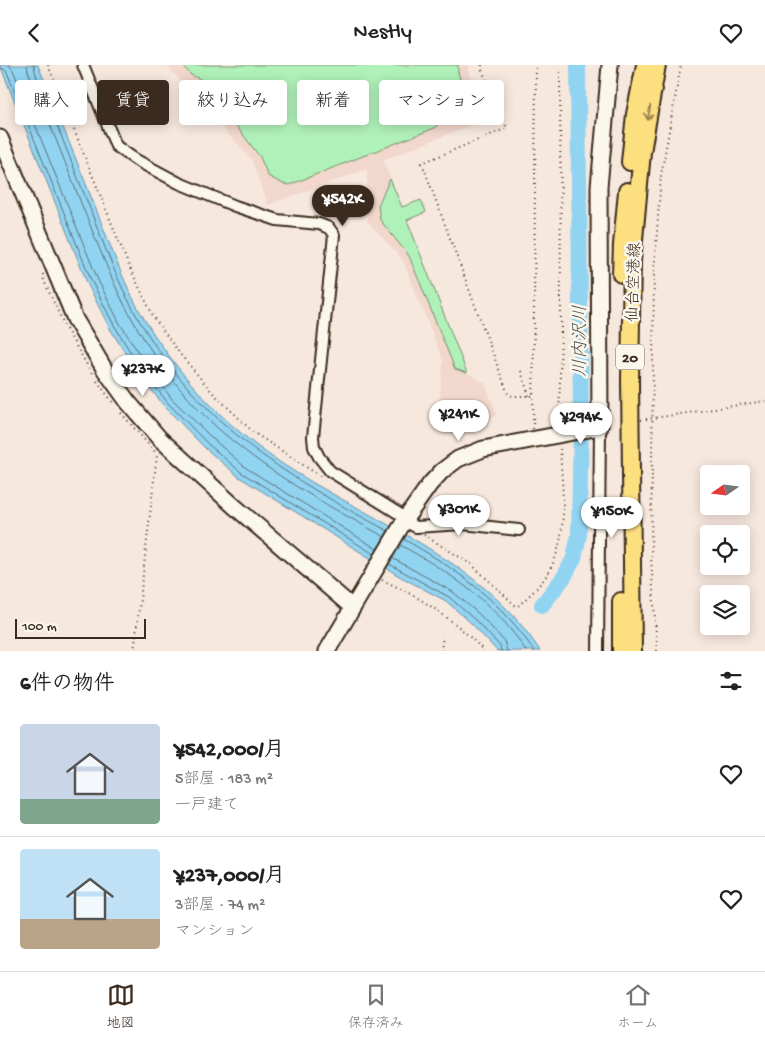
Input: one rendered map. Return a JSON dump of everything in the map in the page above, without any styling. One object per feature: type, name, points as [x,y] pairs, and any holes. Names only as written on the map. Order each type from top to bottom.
[{"type":"main road","name":"仙台空港線","points":[[622,651],[619,366],[622,245],[635,114],[645,65]]},
{"type":"main road","name":"仙台空港線","points":[[633,651],[630,381],[632,261],[642,153],[657,65]]},
{"type":"street","points":[[83,65],[116,146],[179,183],[235,206],[277,220],[320,224],[329,228],[334,235],[313,437],[314,447],[330,471],[407,523],[463,524],[519,530]]},
{"type":"street","points":[[598,651],[599,187],[610,65]]},
{"type":"street","points":[[0,138],[75,319],[104,370],[128,402],[159,438],[234,506],[352,607]]},
{"type":"street","points":[[327,651],[352,607],[430,484],[442,471],[458,459],[483,449],[597,427]]},
{"type":"path","points":[[48,65],[131,271],[154,317],[174,347],[212,391],[253,432],[325,479],[330,471]]},
{"type":"path","points":[[482,65],[482,70],[507,128],[422,163],[508,393],[512,396],[533,396]]},
{"type":"path","points":[[533,439],[536,65]]},
{"type":"path","points":[[407,523],[429,539],[471,564],[517,607],[540,585],[553,565],[560,545],[563,506],[561,433],[560,65]]},
{"type":"path","points":[[657,651],[651,557],[654,417],[654,273],[661,175],[680,65]]},
{"type":"path","points":[[521,371],[529,396]]},
{"type":"path","points":[[654,417],[765,401]]},
{"type":"path","points":[[134,651],[159,438]]},
{"type":"path","points":[[373,574],[426,603],[458,626],[484,651]]},
{"type":"path","points":[[441,651],[443,636]]},
{"type":"shaded area","points":[[166,65],[469,65],[472,80],[379,80],[379,125],[472,125],[383,160],[402,207],[421,200],[426,212],[407,220],[467,373],[485,383],[497,415],[450,434],[439,406],[443,360],[402,259],[367,221],[367,169],[268,205],[251,159],[220,125],[287,125],[287,80],[180,80]]},
{"type":"green space","points":[[182,65],[458,65],[460,80],[379,80],[379,125],[436,125],[437,127],[289,185],[268,176],[260,157],[236,125],[287,125],[287,80],[202,80],[191,75]]},
{"type":"green space","points":[[390,179],[402,207],[421,200],[426,212],[407,220],[467,373],[455,369],[409,256],[380,220],[378,205]]},
{"type":"water","points":[[0,65],[38,65],[44,80],[15,80],[15,102]]},
{"type":"water","points":[[24,125],[62,125],[132,297],[163,348],[206,400],[239,432],[257,446],[331,493],[447,560],[482,586],[513,616],[540,651],[497,651],[472,624],[446,601],[399,576],[239,477],[205,448],[164,406],[135,369],[109,327],[88,285]]},
{"type":"waterway","name":"川内沢川","points":[[542,605],[564,577],[574,558],[579,535],[581,420],[578,65]]}]
